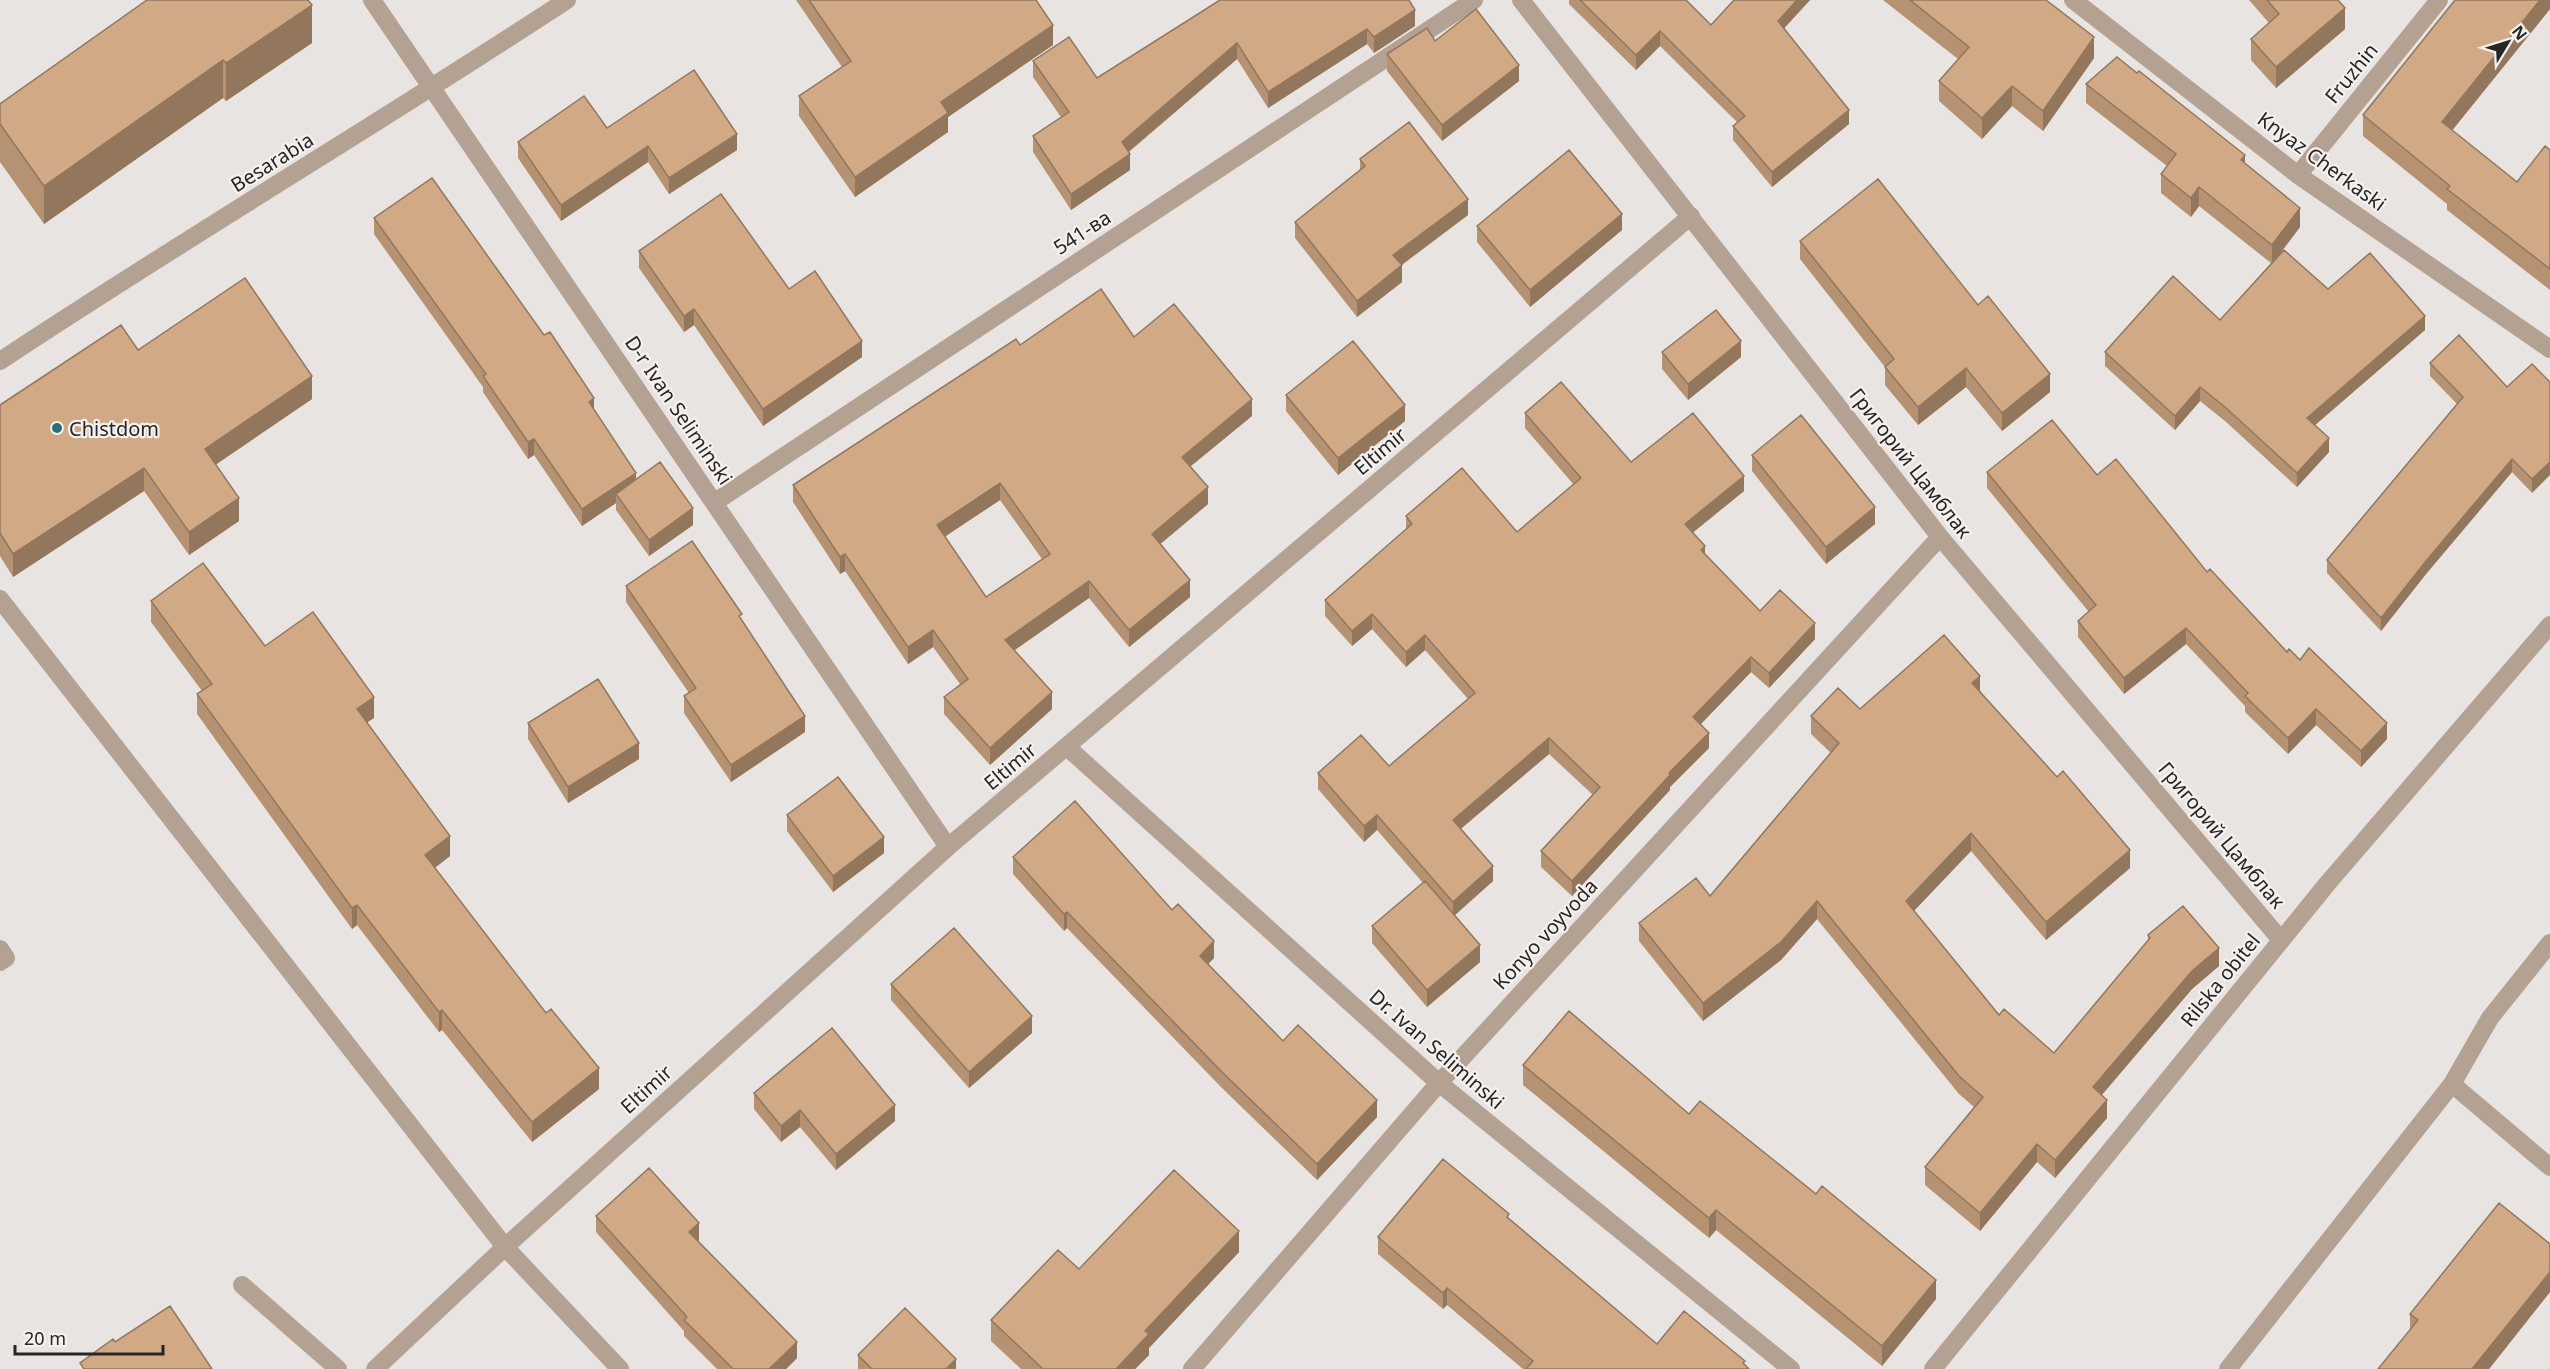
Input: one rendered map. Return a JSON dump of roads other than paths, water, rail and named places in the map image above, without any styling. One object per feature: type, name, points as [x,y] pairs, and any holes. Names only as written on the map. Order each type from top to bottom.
[{"type":"street","name":"D-r Ivan Seliminski","points":[[372,0],[948,847]]},
{"type":"street","name":"Besarabia","points":[[0,361],[87,303],[433,88],[567,0]]},
{"type":"street","name":"541-ва","points":[[715,502],[1474,0]]},
{"type":"street","name":"Григорий Цамблак","points":[[1521,0],[1940,537],[2281,940]]},
{"type":"street","name":"Knyaz Cherkaski","points":[[2073,0],[2298,175],[2550,349]]},
{"type":"street","name":"Fruzhin","points":[[2298,175],[2439,0]]},
{"type":"street","name":"Eltimir","points":[[375,1369],[505,1247],[948,847],[1690,216]]},
{"type":"street","name":"Konyo voyvoda","points":[[1192,1369],[1439,1083],[1940,537]]},
{"type":"street","points":[[0,599],[505,1247],[620,1369]]},
{"type":"street","name":"Rilska obitel","points":[[1932,1369],[2281,940],[2550,625]]},
{"type":"street","name":"Dr. Ivan Seliminski","points":[[1067,747],[1439,1083],[1791,1369]]},
{"type":"street","points":[[2228,1369],[2452,1084],[2490,1018],[2550,943]]},
{"type":"street","points":[[0,949],[6,958],[0,962]]},
{"type":"street","points":[[2452,1084],[2550,1167]]},
{"type":"street","points":[[242,1285],[338,1369]]},
{"type":"place","name":"Chistdom","points":[[57,428]]}]
